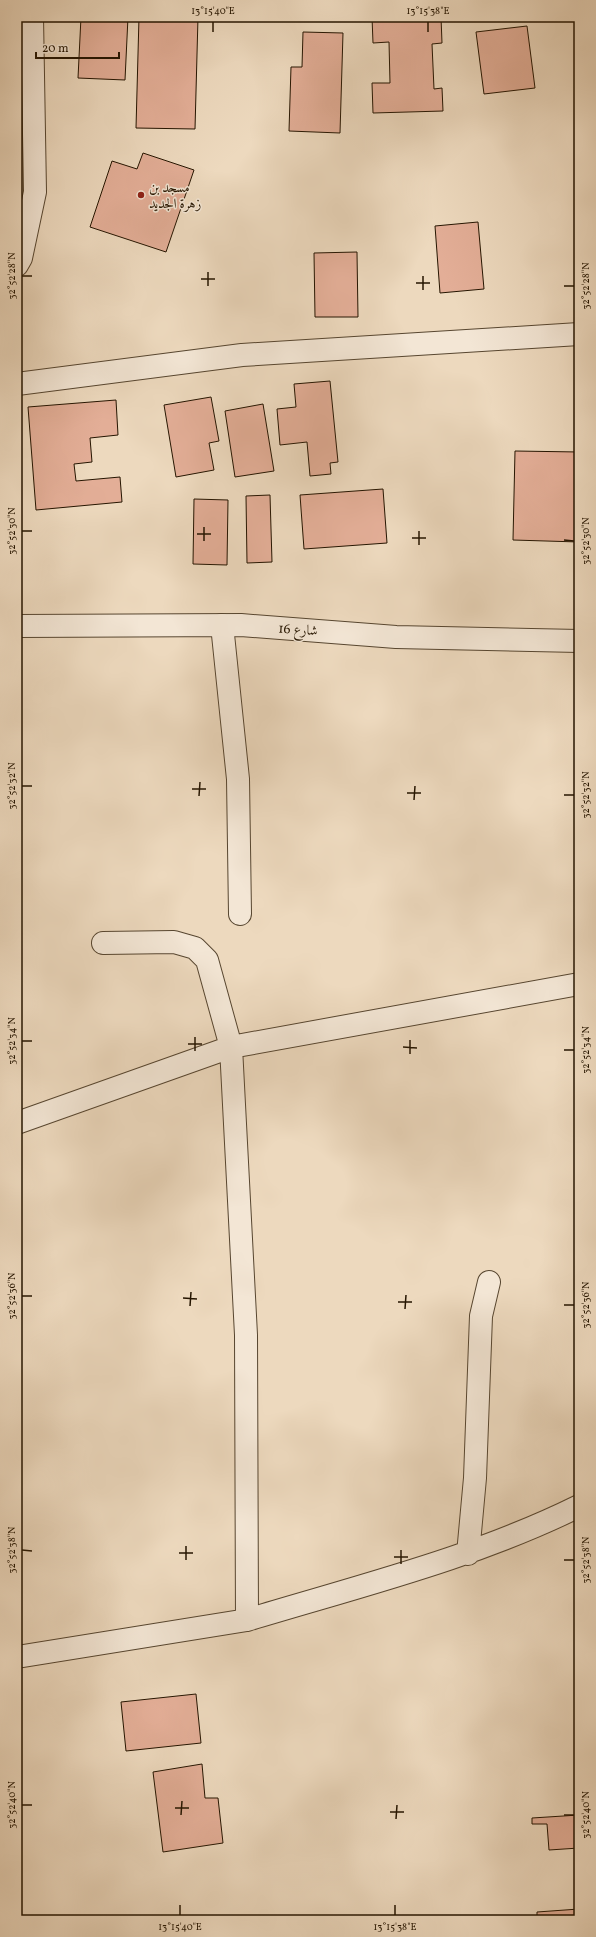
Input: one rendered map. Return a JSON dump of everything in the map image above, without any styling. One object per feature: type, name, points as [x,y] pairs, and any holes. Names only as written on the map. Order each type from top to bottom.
[{"type":"street","points":[[17,265],[21,258],[35,192],[32,17]]},
{"type":"street","points":[[17,384],[242,355],[579,334]]},
{"type":"street","points":[[222,625],[238,779],[240,914]]},
{"type":"street","name":"شارع 16","points":[[17,626],[222,625],[396,637],[579,641]]},
{"type":"street","points":[[103,943],[174,942],[195,948],[206,960],[230,1047],[246,1335],[247,1620]]},
{"type":"street","points":[[17,1123],[230,1047],[579,984]]},
{"type":"street","points":[[468,1554],[475,1478],[481,1316],[488,1282]]},
{"type":"street","points":[[17,1656],[247,1620],[468,1554],[547,1522],[579,1506]]},
{"type":"building","points":[[81,17],[128,17],[125,80],[78,78]]},
{"type":"building","points":[[139,17],[198,17],[195,129],[136,128]]},
{"type":"building","points":[[372,17],[441,17],[442,43],[432,44],[434,89],[442,88],[443,111],[373,113],[372,83],[390,83],[389,42],[373,43]]},
{"type":"building","points":[[527,26],[535,88],[484,94],[476,32]]},
{"type":"building","points":[[303,32],[343,33],[340,133],[289,131],[291,67],[302,67]]},
{"type":"building","points":[[143,153],[194,170],[166,252],[90,227],[112,161],[137,169]]},
{"type":"building","points":[[478,222],[484,289],[440,293],[435,226]]},
{"type":"building","points":[[357,252],[358,317],[315,317],[314,253]]},
{"type":"building","points":[[330,381],[338,462],[330,463],[331,474],[310,476],[307,442],[280,445],[277,409],[296,407],[294,384]]},
{"type":"building","points":[[211,397],[219,441],[209,443],[214,470],[176,477],[164,405]]},
{"type":"building","points":[[116,400],[118,435],[90,438],[92,462],[74,464],[76,481],[120,477],[122,502],[36,510],[28,407]]},
{"type":"building","points":[[263,404],[274,471],[235,477],[225,411]]},
{"type":"building","points":[[515,451],[579,452],[579,542],[513,540]]},
{"type":"building","points":[[383,489],[387,543],[304,549],[300,495]]},
{"type":"building","points":[[270,495],[272,562],[247,563],[246,496]]},
{"type":"building","points":[[194,499],[228,500],[227,565],[193,564]]},
{"type":"building","points":[[196,1694],[201,1743],[126,1751],[121,1702]]},
{"type":"building","points":[[202,1764],[205,1798],[218,1798],[223,1843],[163,1852],[153,1772]]},
{"type":"building","points":[[579,1815],[579,1848],[549,1850],[547,1824],[532,1824],[532,1818]]},
{"type":"building","points":[[579,1909],[579,1920],[537,1920],[537,1912]]},
{"type":"place","name":"مسجد بن زهرة الجديد","points":[[141,195]]}]
